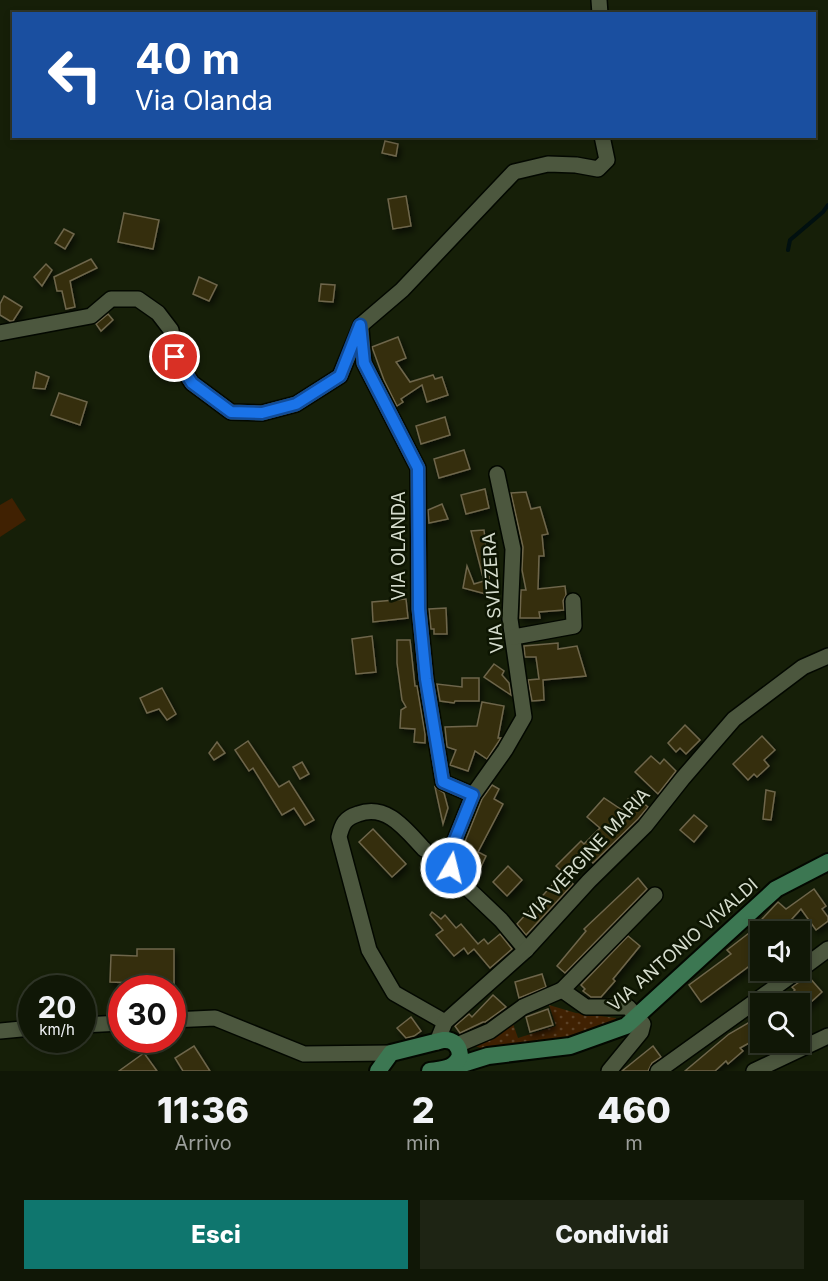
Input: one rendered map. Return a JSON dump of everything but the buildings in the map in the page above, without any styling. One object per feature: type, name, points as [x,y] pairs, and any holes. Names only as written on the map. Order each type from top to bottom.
[{"type":"main road","name":"VIA ANTONIO VIVALDI","points":[[430,1071],[450,1068],[488,1056],[570,1046],[626,1026],[776,889],[828,862]]},
{"type":"main road","name":"VIA ANTONIO VIVALDI","points":[[437,1042],[446,1040],[488,1056]]},
{"type":"main road","points":[[385,1065],[437,1042]]},
{"type":"main road","points":[[450,1068],[459,1058],[457,1046]]},
{"type":"street","points":[[0,333],[91,316],[111,299],[138,299],[158,313],[171,330],[175,357],[192,383],[231,412],[262,413],[296,404],[340,376],[360,325],[402,290],[514,172],[548,164],[598,169],[607,160],[602,138]]},
{"type":"street","name":"VIA OLANDA","points":[[360,325],[364,363],[418,468],[419,609],[426,679],[443,782],[473,795]]},
{"type":"street","name":"VIA SVIZZERA","points":[[497,474],[513,549],[510,619],[524,717],[505,750],[473,795],[454,842],[451,868],[460,881],[501,920],[526,950]]},
{"type":"street","points":[[514,637],[574,626],[573,601]]},
{"type":"street","name":"VIA VERGINE MARIA","points":[[437,1042],[445,1022],[526,950],[589,880],[645,826],[734,719],[803,667],[828,656]]},
{"type":"street","points":[[424,849],[390,815],[379,810],[365,811],[348,817],[341,825],[339,837],[369,950],[394,993],[445,1022]]},
{"type":"street","points":[[457,1046],[490,1031],[523,1007],[562,990],[655,895]]},
{"type":"street","points":[[810,962],[828,949]]},
{"type":"street","points":[[658,1071],[784,981]]},
{"type":"street","points":[[562,990],[586,1007],[628,1007],[643,1024],[641,1032],[609,1071]]},
{"type":"street","points":[[186,1019],[215,1017],[304,1054],[385,1065]]},
{"type":"street","points":[[0,1031],[18,1029]]},
{"type":"street","points":[[754,1071],[828,1036]]},
{"type":"shaded area","points":[[12,498],[26,520],[0,537],[0,505]]},
{"type":"shaded area","points":[[549,1005],[576,1013],[616,1018],[611,1029],[569,1043],[495,1053],[469,1044],[511,1018],[518,1038],[556,1026]]},
{"type":"waterway","points":[[788,250],[790,240],[828,205]]},
{"type":"route","points":[[175,357],[192,383],[231,412],[262,413],[296,404],[340,376],[360,325],[364,363],[418,468],[419,609],[426,679],[443,782],[473,795],[454,842],[451,868]]}]
